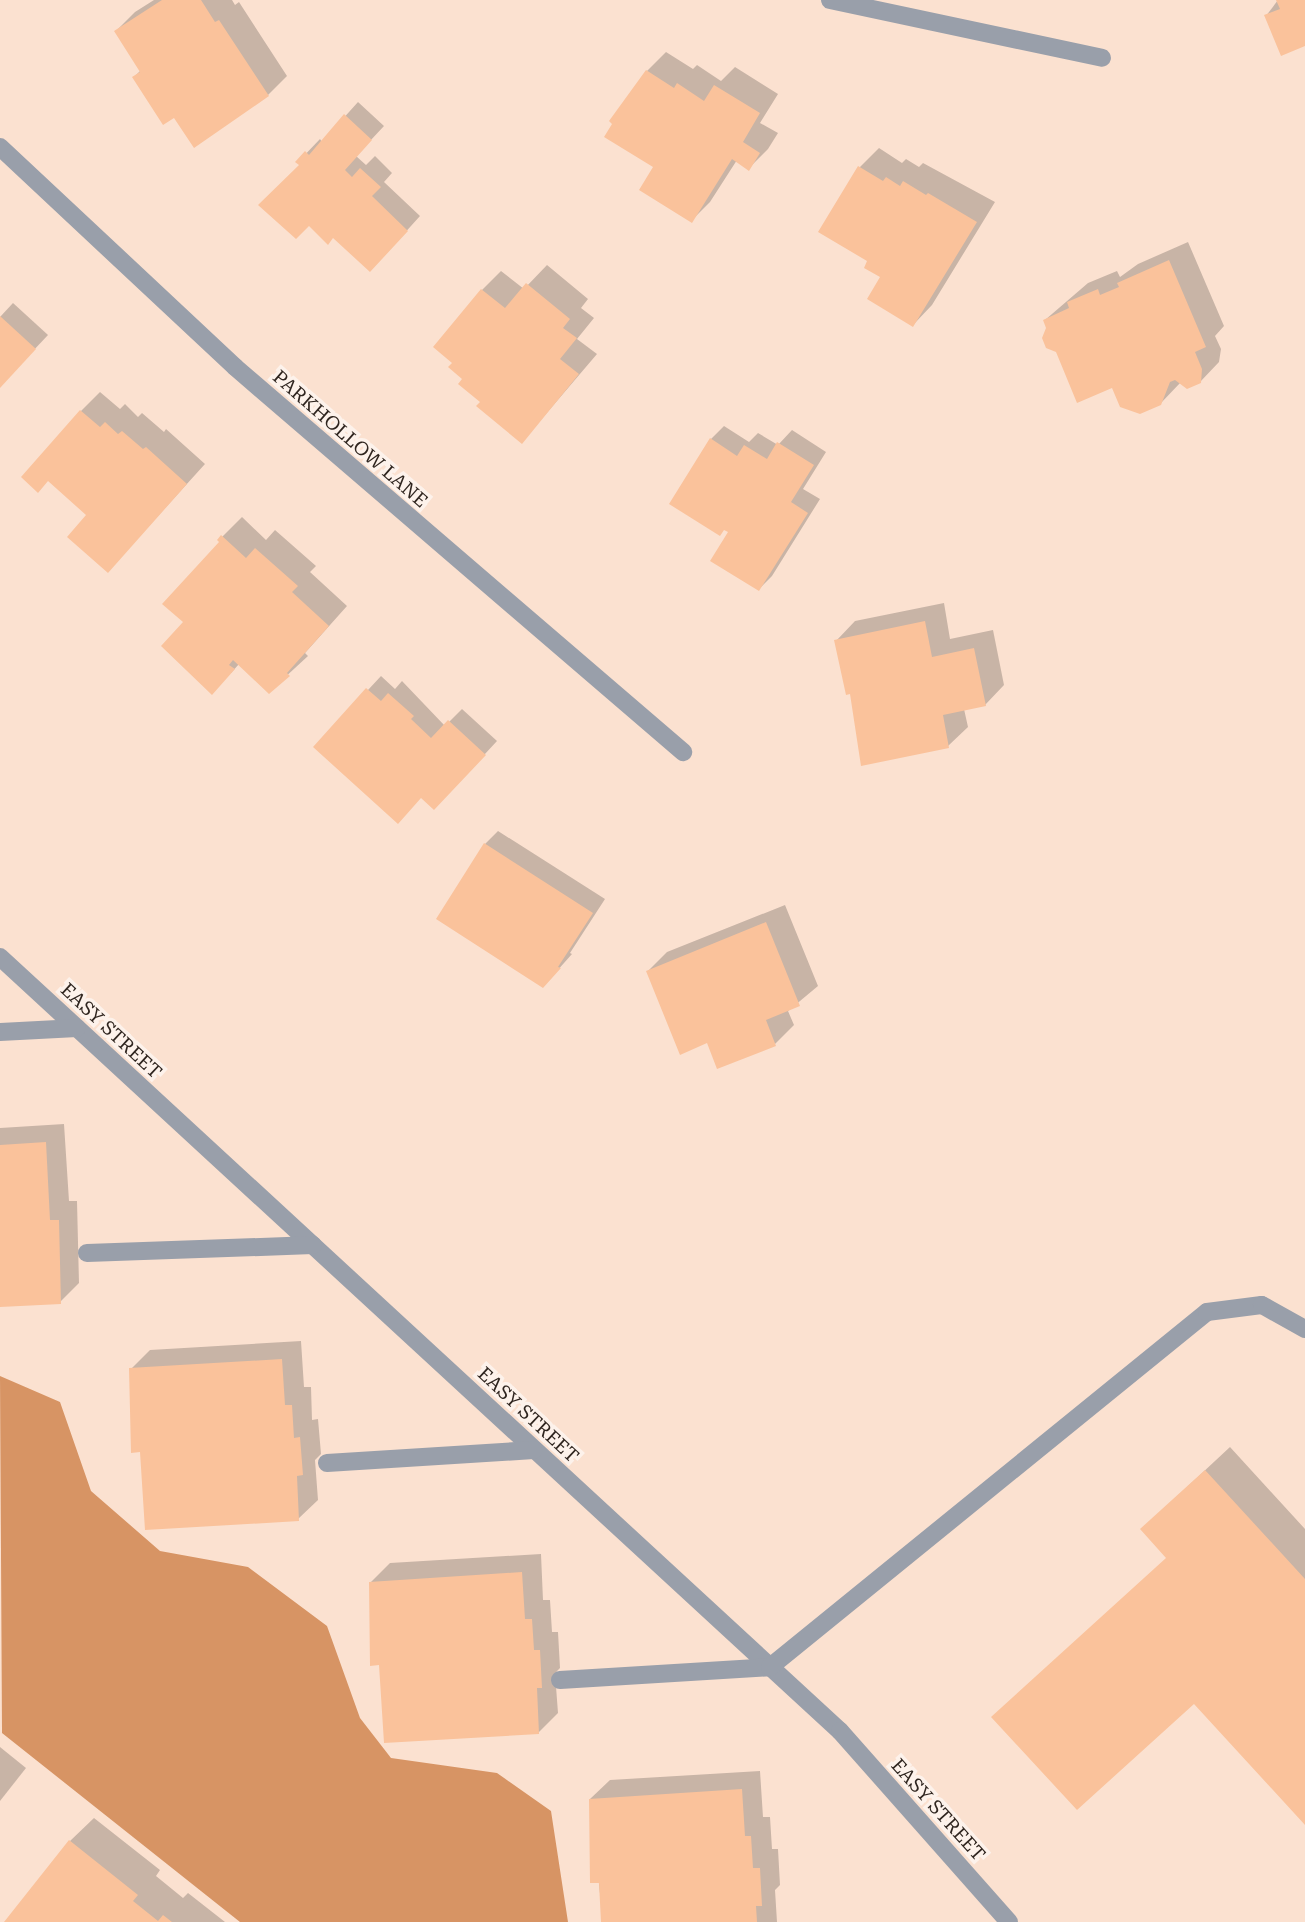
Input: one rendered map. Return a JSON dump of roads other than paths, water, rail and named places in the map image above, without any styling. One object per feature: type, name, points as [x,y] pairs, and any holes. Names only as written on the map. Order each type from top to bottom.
[{"type":"street","points":[[830,0],[1102,58]]},
{"type":"street","name":"PARKHOLLOW LANE","points":[[0,147],[235,367],[683,752]]},
{"type":"street","name":"EASY STREET","points":[[0,957],[839,1731],[1009,1922]]},
{"type":"street","points":[[0,1032],[77,1028]]},
{"type":"street","points":[[87,1253],[313,1245]]},
{"type":"street","points":[[560,1681],[770,1667],[1207,1312],[1262,1305],[1305,1329]]},
{"type":"street","points":[[327,1463],[534,1450]]}]
